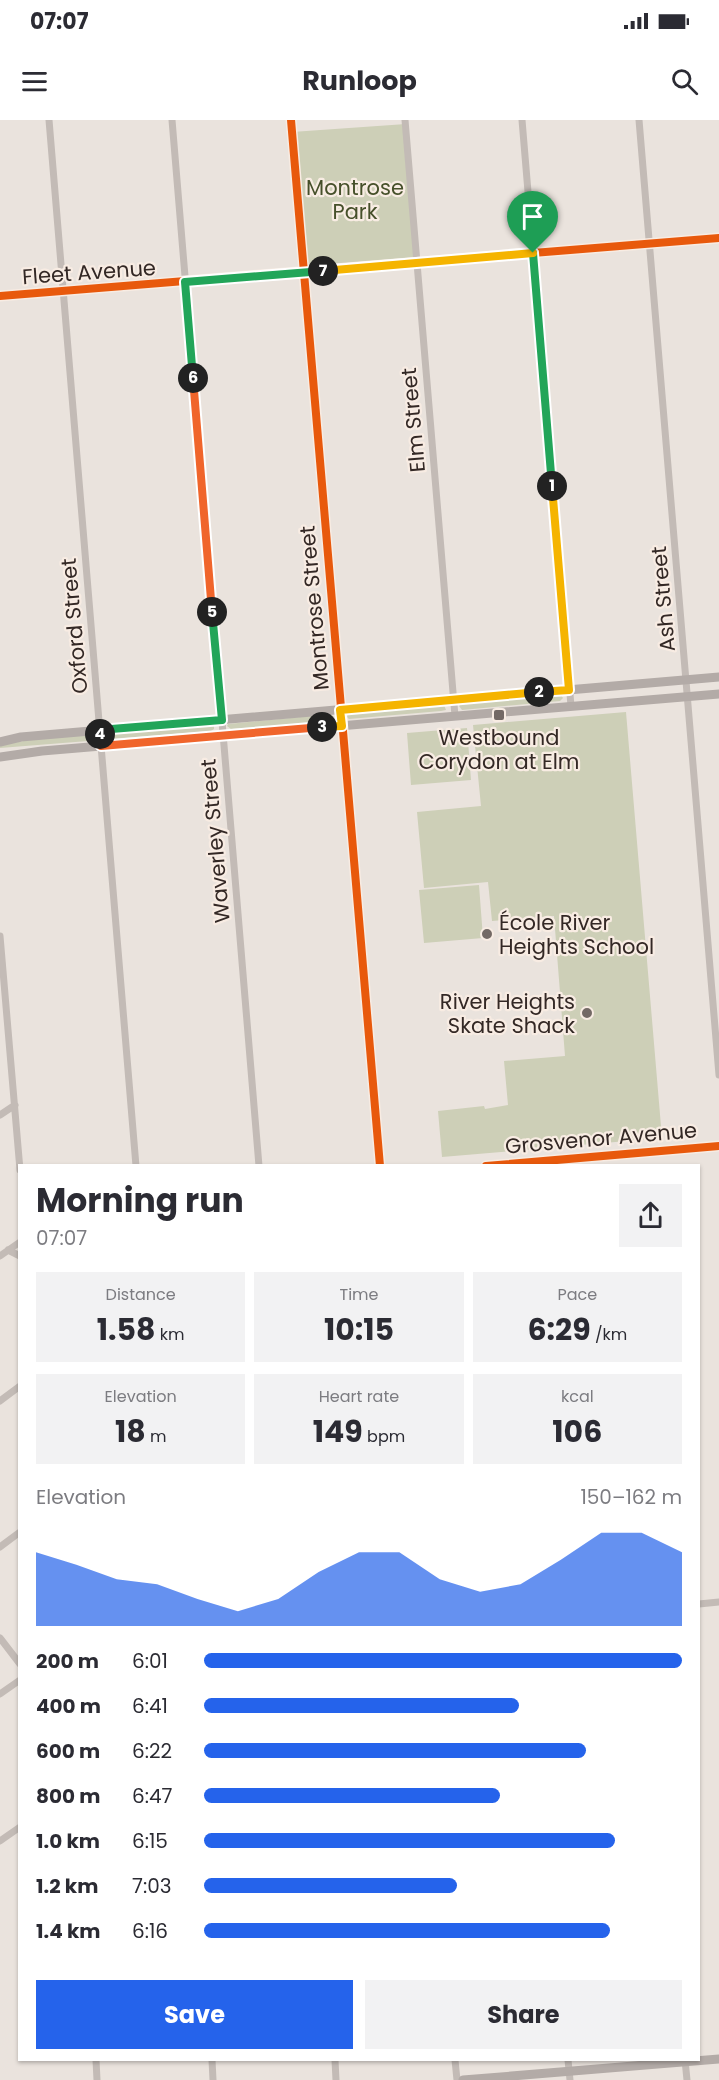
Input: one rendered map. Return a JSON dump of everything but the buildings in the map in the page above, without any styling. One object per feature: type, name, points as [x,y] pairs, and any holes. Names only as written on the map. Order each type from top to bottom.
[{"type":"main road","points":[[0,742],[21,737],[99,730],[719,678]]},
{"type":"main road","points":[[0,757],[101,746],[719,694]]},
{"type":"main road","points":[[700,2060],[719,2059]]},
{"type":"main road","points":[[463,2080],[570,2076],[678,2061]]},
{"type":"street","name":"Oxford Street","points":[[48,120],[136,1164]]},
{"type":"street","name":"Waverley Street","points":[[172,120],[259,1164]]},
{"type":"street","name":"Montrose Street","points":[[291,120],[380,1164]]},
{"type":"street","name":"Elm Street","points":[[405,120],[455,716]]},
{"type":"street","points":[[522,120],[571,706]]},
{"type":"street","name":"Ash Street","points":[[639,120],[719,1075]]},
{"type":"street","name":"Fleet Avenue","points":[[0,296],[719,238]]},
{"type":"street","points":[[0,936],[1,970],[20,1164]]},
{"type":"street","points":[[0,1115],[15,1105]]},
{"type":"street","name":"Grosvenor Avenue","points":[[503,1164],[719,1146]]},
{"type":"street","points":[[609,1155],[610,1164]]},
{"type":"street","points":[[0,1256],[18,1243]]},
{"type":"street","points":[[8,1250],[18,1255]]},
{"type":"street","points":[[0,1401],[18,1388]]},
{"type":"street","points":[[0,1546],[18,1533]]},
{"type":"street","points":[[700,1604],[719,1602]]},
{"type":"street","points":[[0,1638],[18,1661]]},
{"type":"street","points":[[0,1694],[18,1681]]},
{"type":"street","points":[[0,1841],[18,1828]]},
{"type":"street","points":[[96,2061],[97,2080]]},
{"type":"street","points":[[212,2061],[213,2080]]},
{"type":"street","points":[[335,2061],[336,2080]]},
{"type":"street","points":[[455,2061],[457,2080]]},
{"type":"street","points":[[568,2061],[570,2076]]},
{"type":"street","points":[[685,2061],[687,2080]]},
{"type":"green space","name":"Montrose Park","points":[[406,124],[416,263],[304,272],[292,132]]},
{"type":"green space","points":[[561,695],[563,698],[560,701],[462,710],[459,706],[462,703]]},
{"type":"green space","points":[[444,705],[446,710],[441,711],[349,719],[346,716],[349,712]]},
{"type":"green space","points":[[626,712],[662,1138],[442,1157],[438,1111],[484,1106],[485,1109],[508,1105],[504,1061],[565,1056],[554,916],[492,921],[488,882],[424,888],[417,812],[481,806],[473,725]]},
{"type":"green space","points":[[331,714],[334,717],[331,721],[231,729],[227,726],[228,724]]},
{"type":"green space","points":[[214,725],[211,731],[105,738],[106,733]]},
{"type":"green space","points":[[467,728],[471,780],[411,785],[407,733]]},
{"type":"green space","points":[[90,734],[92,739],[88,741],[0,748],[0,746],[22,741]]},
{"type":"green space","points":[[479,885],[483,938],[424,943],[419,890]]},
{"type":"cycle path","points":[[291,120],[380,1164]]},
{"type":"cycle path","points":[[0,296],[719,238]]},
{"type":"cycle path","points":[[509,1164],[719,1146]]},
{"type":"place","name":"Westbound Corydon at Elm","points":[[499,715]]},
{"type":"place","name":"École River Heights School","points":[[487,934]]},
{"type":"place","name":"River Heights Skate Shack","points":[[587,1013]]},
{"type":"route","points":[[533,253],[569,690],[340,710],[342,726],[101,746],[99,730],[222,720],[185,282],[533,253]]}]
